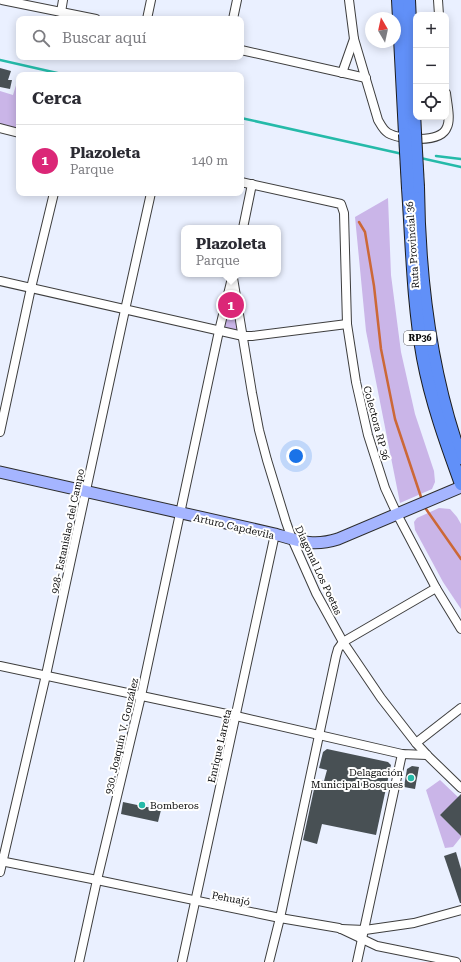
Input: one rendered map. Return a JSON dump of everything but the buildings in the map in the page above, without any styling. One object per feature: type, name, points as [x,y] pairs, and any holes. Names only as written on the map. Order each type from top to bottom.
[{"type":"main road","name":"Ruta Provincial 36","points":[[398,0],[410,133],[413,187],[415,295],[423,358],[436,411],[461,484]]},
{"type":"main road","name":"Ruta Provincial 36","points":[[409,0],[410,133]]},
{"type":"main road","name":"Ruta Provincial 36","points":[[413,187],[418,207],[425,302],[430,340],[446,409],[461,458]]},
{"type":"street","points":[[2,0],[81,16]]},
{"type":"street","points":[[60,12],[63,0]]},
{"type":"street","points":[[148,16],[151,0]]},
{"type":"street","points":[[234,16],[237,0]]},
{"type":"street","points":[[349,0],[354,39],[378,120],[384,130],[394,136],[429,138],[440,135],[446,131],[448,120]]},
{"type":"street","points":[[438,0],[439,12]]},
{"type":"street","points":[[342,73],[354,39]]},
{"type":"street","points":[[244,51],[366,78]]},
{"type":"street","points":[[0,128],[16,131]]},
{"type":"street","points":[[243,225],[252,184],[244,183]]},
{"type":"street","name":"Colectora RP 36","points":[[252,184],[341,204],[344,214],[346,324],[356,382],[368,435],[385,488],[397,514],[436,588],[461,628]]},
{"type":"street","points":[[0,432],[31,288],[53,196]]},
{"type":"street","name":"928- Estanislao del Campo","points":[[0,872],[1,861],[46,675],[124,310],[150,196]]},
{"type":"street","name":"930. Joaquín V. González","points":[[79,962],[141,696],[219,331],[232,277]]},
{"type":"street","name":"Diagonal Los Poetas","points":[[233,277],[252,393],[267,460],[292,539],[316,593],[343,642],[381,698],[416,743],[461,788]]},
{"type":"street","points":[[0,281],[243,336],[346,324]]},
{"type":"street","name":"Arturo Capdevila","points":[[0,472],[180,514],[275,534],[307,543],[330,541],[461,487]]},
{"type":"street","name":"Enrique Larreta","points":[[182,962],[275,534]]},
{"type":"street","points":[[269,962],[280,918],[318,736],[338,650],[343,642],[436,588]]},
{"type":"street","points":[[0,666],[236,716],[402,754],[427,755]]},
{"type":"street","points":[[416,743],[461,708]]},
{"type":"street","points":[[357,962],[402,754]]},
{"type":"street","name":"Pehuajó","points":[[1,861],[280,918],[339,928],[377,946],[456,962]]},
{"type":"street","points":[[339,928],[365,930],[414,923],[461,910]]},
{"type":"shaded area","points":[[16,85],[16,128],[0,124],[0,91],[13,95]]},
{"type":"shaded area","points":[[388,198],[391,275],[401,352],[415,414],[434,471],[435,482],[432,489],[400,503],[366,331],[355,217]]},
{"type":"shaded area","points":[[232,281],[238,331],[222,329]]},
{"type":"shaded area","points":[[439,508],[450,509],[461,524],[461,609],[443,582],[415,530],[414,522],[417,518]]},
{"type":"shaded area","points":[[440,780],[459,798],[440,815],[461,836],[453,847],[445,848],[426,790]]},
{"type":"waterway","points":[[359,222],[365,232],[374,286],[381,349],[395,419],[421,497]]},
{"type":"waterway","points":[[426,509],[461,559]]},
{"type":"railway","points":[[0,60],[53,72]]},
{"type":"railway","points":[[244,119],[461,167]]},
{"type":"railway","points":[[436,156],[461,159]]},
{"type":"place","name":"Plazoleta","points":[[231,305]]},
{"type":"place","name":"Delagación Municipal Bosques","points":[[411,778]]},
{"type":"place","name":"Bomberos","points":[[142,805]]}]
